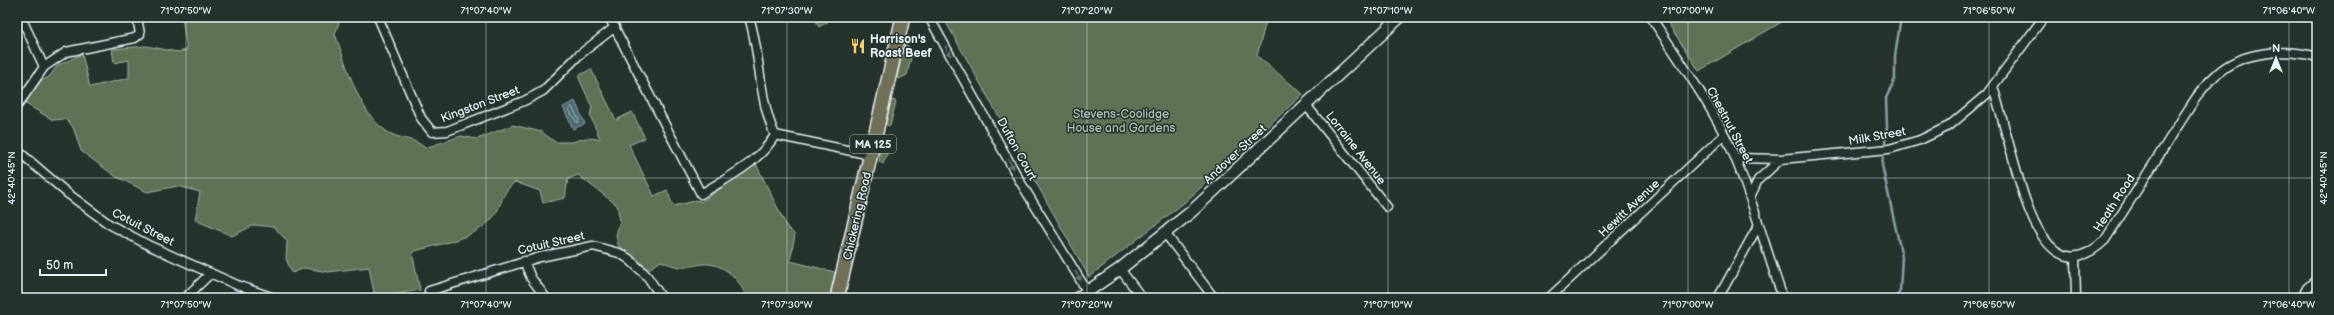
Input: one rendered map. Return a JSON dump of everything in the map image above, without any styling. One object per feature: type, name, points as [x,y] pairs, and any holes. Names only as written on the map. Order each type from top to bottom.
[{"type":"main road","name":"Chickering Road","points":[[837,298],[903,17]]},
{"type":"main road","name":"Andover Street","points":[[1083,295],[1165,233],[1224,182],[1400,17]]},
{"type":"street","points":[[21,17],[44,67]]},
{"type":"street","points":[[17,106],[44,67],[66,52],[135,38],[140,34],[137,17]]},
{"type":"street","name":"Kingston Street","points":[[378,17],[421,118],[432,132],[447,131],[536,95],[550,85],[579,55],[615,27]]},
{"type":"street","points":[[610,17],[701,194],[759,156],[768,147],[775,135],[766,106],[757,49],[749,17]]},
{"type":"street","name":"Dufton Court","points":[[929,17],[1083,295]]},
{"type":"street","name":"Chestnut Street","points":[[1651,17],[1724,135],[1735,158],[1750,197],[1758,226],[1783,298]]},
{"type":"street","name":"Milk Street","points":[[1735,158],[1781,159],[1879,151],[1915,142],[1949,126],[1979,103],[2044,17]]},
{"type":"street","name":"Heath Road","points":[[2075,256],[2088,254],[2105,240],[2202,89],[2218,73],[2246,58],[2263,55],[2298,54],[2317,57]]},
{"type":"street","points":[[1993,86],[2032,218],[2048,245],[2064,253],[2075,256],[2076,298]]},
{"type":"street","name":"Lorraine Avenue","points":[[1306,105],[1387,207]]},
{"type":"street","points":[[775,135],[871,155]]},
{"type":"street","name":"Hewitt Avenue","points":[[1551,297],[1724,135]]},
{"type":"street","name":"Cotuit Street","points":[[17,150],[67,193],[109,224],[150,246],[211,273],[274,298]]},
{"type":"street","points":[[1750,197],[1758,180],[1781,159]]},
{"type":"street","points":[[1718,298],[1758,226]]},
{"type":"street","points":[[1165,233],[1214,298]]},
{"type":"street","name":"Cotuit Street","points":[[429,291],[524,261],[576,248],[593,246],[619,253],[638,266],[662,298]]},
{"type":"street","points":[[524,261],[532,278],[546,298]]},
{"type":"street","points":[[1120,268],[1142,298]]},
{"type":"street","points":[[185,298],[211,273]]},
{"type":"street","points":[[2302,298],[2308,288],[2317,279]]},
{"type":"green space","points":[[182,17],[341,17],[335,34],[354,87],[368,112],[376,123],[386,131],[396,136],[421,144],[425,148],[461,136],[477,139],[513,125],[542,132],[555,142],[572,142],[586,138],[600,139],[590,115],[592,107],[578,76],[591,69],[616,120],[632,112],[645,138],[629,145],[654,196],[667,190],[673,206],[699,200],[701,202],[756,164],[787,227],[795,235],[790,261],[835,272],[829,298],[746,298],[741,286],[733,276],[728,271],[716,265],[702,264],[679,267],[661,261],[649,269],[618,245],[616,235],[620,221],[617,205],[578,175],[568,179],[565,198],[543,203],[540,191],[515,182],[504,194],[497,211],[487,224],[478,230],[456,240],[412,252],[420,290],[375,298],[369,267],[328,272],[305,268],[292,273],[286,259],[287,241],[274,227],[254,225],[232,236],[195,220],[200,192],[178,186],[147,192],[115,176],[81,151],[73,127],[65,119],[53,120],[24,103],[40,81],[49,77],[57,66],[82,54],[90,87],[129,78],[129,60],[114,63],[112,49],[146,46],[178,52],[187,50]]},
{"type":"green space","points":[[814,17],[835,17],[819,27]]},
{"type":"green space","name":"Stevens-Coolidge House and Gardens","points":[[943,17],[1267,17],[1257,56],[1303,94],[1185,202],[1089,277]]},
{"type":"green space","points":[[1664,17],[1790,17],[1699,71]]},
{"type":"green space","points":[[907,44],[912,53],[907,75],[899,79],[897,78],[904,45]]},
{"type":"green space","points":[[894,100],[896,102],[890,125],[888,126],[886,124],[891,101]]},
{"type":"green space","points":[[886,143],[889,149],[883,164],[879,161],[881,148]]},
{"type":"water","points":[[575,101],[585,124],[573,129],[563,107]]},
{"type":"waterway","points":[[1896,298],[1900,291],[1902,257],[1882,165],[1887,127],[1886,98],[1895,79],[1895,56],[1901,17]]},
{"type":"place","name":"Harrison's Roast Beef","points":[[858,46]]}]
